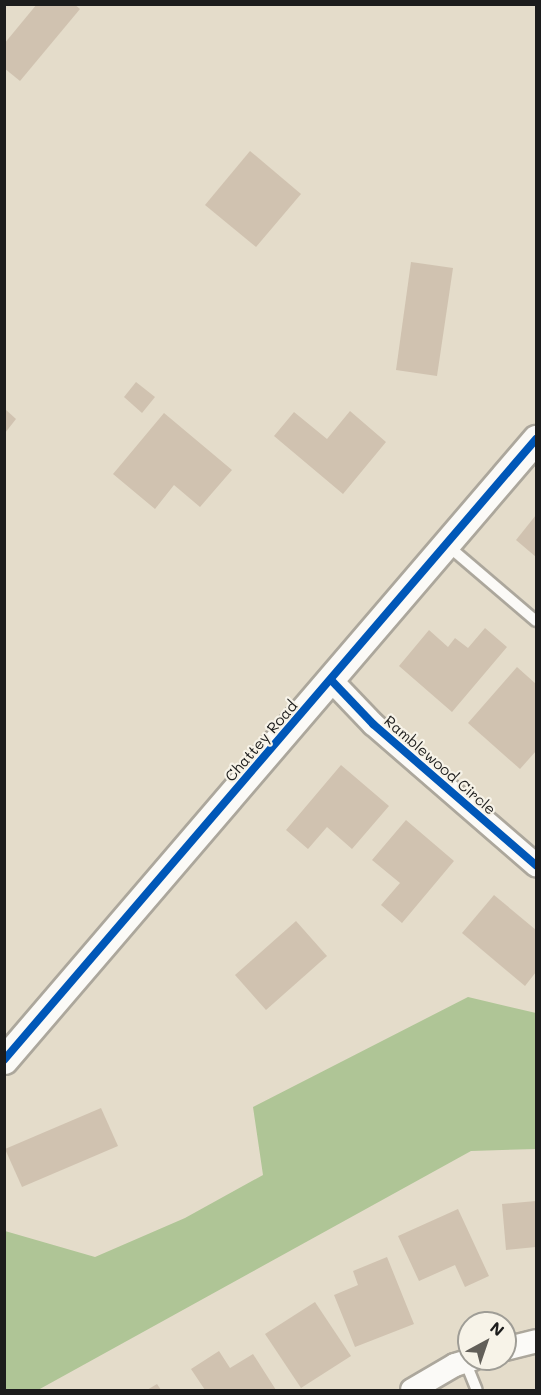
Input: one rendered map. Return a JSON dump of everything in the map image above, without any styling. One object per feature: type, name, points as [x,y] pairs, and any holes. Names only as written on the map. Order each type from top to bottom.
[{"type":"street","name":"Chattey Road","points":[[4,1060],[537,439]]},
{"type":"street","name":"Ramblewood Circle","points":[[331,680],[373,724],[537,865]]},
{"type":"street","points":[[517,1345],[537,1341]]},
{"type":"street","points":[[412,1390],[457,1366]]},
{"type":"lane","points":[[447,544],[537,621]]},
{"type":"lane","points":[[472,1371],[477,1390]]},
{"type":"green space","points":[[468,997],[536,1013],[536,1149],[471,1151],[38,1390],[5,1390],[5,1231],[95,1257],[185,1218],[263,1175],[253,1107]]},
{"type":"building","points":[[37,4],[74,4],[80,9],[20,81],[4,68],[4,44]]},
{"type":"building","points":[[250,151],[301,194],[256,247],[205,205]]},
{"type":"building","points":[[411,262],[453,268],[437,376],[396,370]]},
{"type":"building","points":[[136,382],[155,397],[142,413],[124,397]]},
{"type":"building","points":[[5,409],[16,419],[5,433]]},
{"type":"building","points":[[350,411],[386,442],[343,494],[274,436],[294,412],[327,439]]},
{"type":"building","points":[[164,413],[232,470],[200,507],[174,485],[155,509],[113,474]]},
{"type":"building","points":[[536,515],[536,557],[516,540]]},
{"type":"building","points":[[485,628],[507,647],[452,712],[399,666],[429,630],[448,647],[455,638],[468,648]]},
{"type":"building","points":[[517,667],[536,684],[536,751],[520,769],[468,723]]},
{"type":"building","points":[[341,765],[389,806],[352,849],[327,827],[308,849],[286,830]]},
{"type":"building","points":[[406,820],[454,861],[402,923],[381,905],[400,883],[372,860]]},
{"type":"building","points":[[494,895],[536,930],[536,972],[525,986],[462,933]]},
{"type":"building","points":[[296,921],[327,956],[266,1010],[235,975]]},
{"type":"building","points":[[101,1108],[118,1146],[22,1187],[5,1149]]},
{"type":"building","points":[[536,1201],[536,1247],[506,1250],[502,1204]]},
{"type":"building","points":[[458,1209],[489,1276],[465,1287],[455,1265],[419,1281],[398,1236]]},
{"type":"building","points":[[387,1257],[414,1324],[355,1347],[334,1295],[358,1285],[353,1271]]},
{"type":"building","points":[[315,1302],[351,1356],[301,1388],[265,1334]]},
{"type":"building","points":[[219,1351],[230,1368],[253,1354],[276,1390],[205,1390],[191,1369]]},
{"type":"building","points":[[157,1384],[161,1390],[147,1390]]},
{"type":"cycle path","points":[[4,1060],[536,439]]},
{"type":"cycle path","points":[[331,680],[373,724],[536,865]]}]
